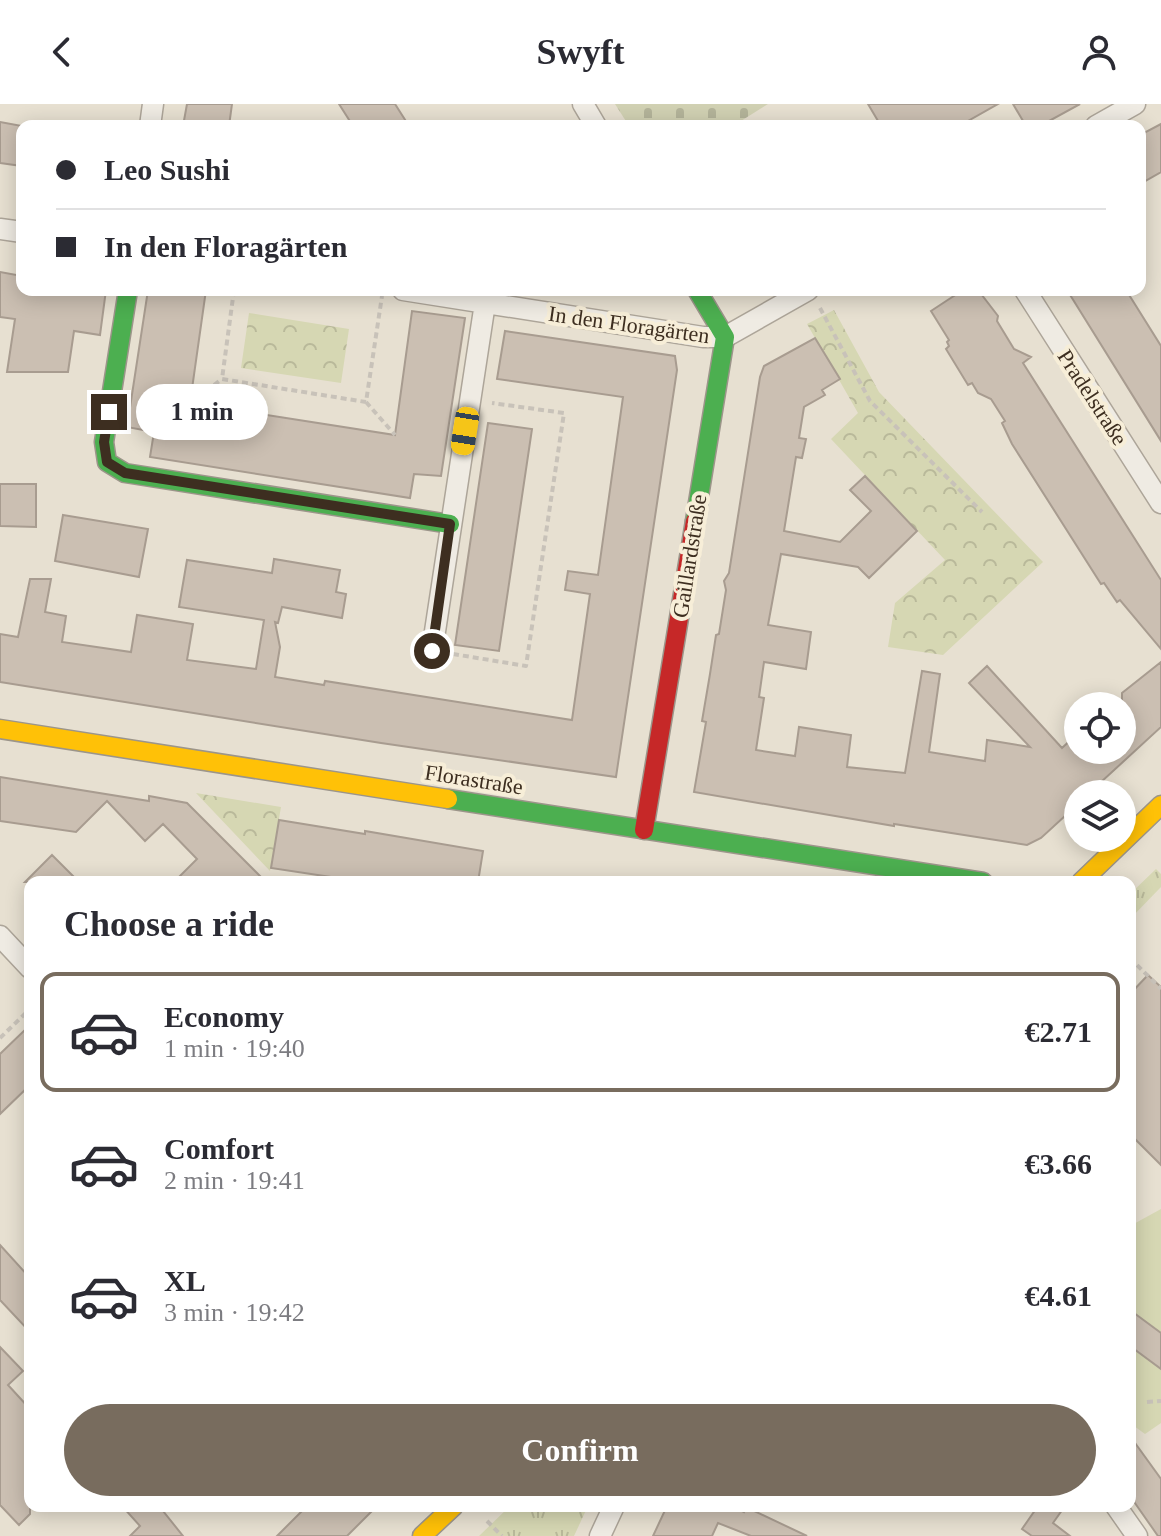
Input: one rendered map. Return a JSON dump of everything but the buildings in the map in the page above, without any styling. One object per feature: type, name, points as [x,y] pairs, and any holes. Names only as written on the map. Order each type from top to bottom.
[{"type":"street","points":[[1107,120],[1135,104]]},
{"type":"street","points":[[127,296],[104,442],[107,462],[125,473],[450,524]]},
{"type":"street","name":"In den Floragärten","points":[[441,296],[703,337],[725,337]]},
{"type":"street","points":[[701,296],[725,337],[797,296]]},
{"type":"street","name":"Pradelstraße","points":[[1029,296],[1161,503]]},
{"type":"street","points":[[432,651],[485,303]]},
{"type":"street","name":"Gaillardstraße","points":[[644,830],[725,337]]},
{"type":"street","name":"Florastraße","points":[[0,729],[928,876]]},
{"type":"street","points":[[1087,876],[1161,805]]},
{"type":"street","points":[[0,936],[24,962]]},
{"type":"street","points":[[422,1536],[448,1512]]},
{"type":"street","points":[[600,1536],[611,1512]]},
{"type":"street","points":[[1120,1512],[1137,1536]]},
{"type":"path","points":[[190,403],[222,379],[233,296]]},
{"type":"path","points":[[366,402],[382,296]]},
{"type":"path","points":[[820,308],[870,401],[982,512]]},
{"type":"path","points":[[222,379],[366,402],[395,435]]},
{"type":"path","points":[[432,651],[526,666],[564,413],[470,400]]},
{"type":"path","points":[[1136,964],[1161,989]]},
{"type":"path","points":[[0,1038],[24,1015]]},
{"type":"path","points":[[1147,1402],[1161,1401]]},
{"type":"path","points":[[487,1521],[502,1536]]},
{"type":"green space","points":[[615,104],[768,104],[743,120],[625,120]]},
{"type":"green space","points":[[834,310],[879,392],[1043,562],[943,655],[888,647],[895,603],[945,560],[831,439],[858,413],[807,324]]},
{"type":"green space","points":[[249,313],[349,329],[341,383],[241,368]]},
{"type":"green space","points":[[196,793],[281,807],[270,871]]},
{"type":"green space","points":[[1156,869],[1161,874],[1161,887],[1136,913],[1136,888]]},
{"type":"green space","points":[[1161,1209],[1161,1423],[1145,1434],[1136,1427],[1136,1223]]},
{"type":"green space","points":[[504,1512],[585,1512],[574,1536],[479,1536]]},
{"type":"traffic: fast","points":[[127,296],[104,442],[107,462],[125,473],[450,524]]},
{"type":"traffic: fast","points":[[695,521],[725,337],[701,296]]},
{"type":"traffic: fast","points":[[448,799],[944,876]]},
{"type":"traffic: slow","points":[[0,729],[448,799]]},
{"type":"traffic: slow","points":[[1087,876],[1161,805]]},
{"type":"traffic: slow","points":[[422,1536],[448,1512]]},
{"type":"traffic: jam","points":[[644,830],[695,521]]},
{"type":"route","points":[[109,412],[104,442],[107,462],[125,473],[450,524],[432,651]]}]
